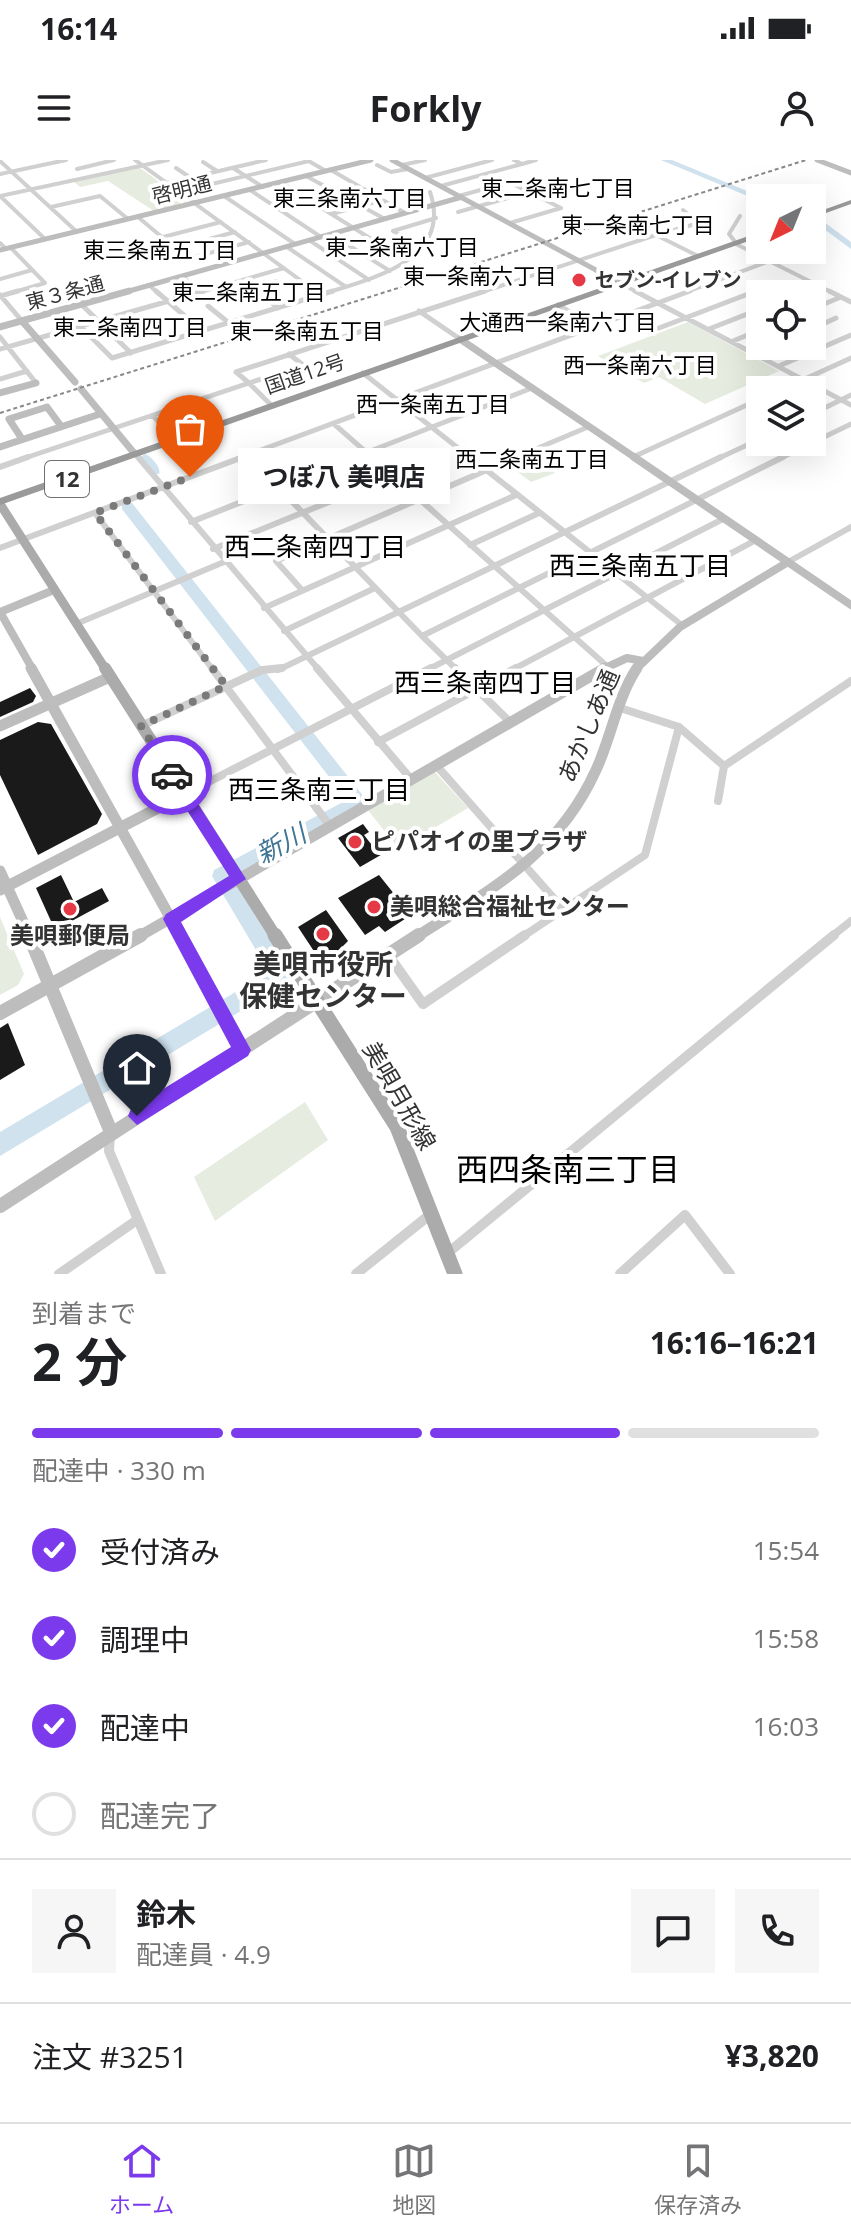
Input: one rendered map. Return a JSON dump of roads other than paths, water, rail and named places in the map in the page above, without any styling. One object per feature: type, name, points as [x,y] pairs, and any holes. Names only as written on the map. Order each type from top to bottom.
[{"type":"highway","points":[[826,211],[851,202]]},
{"type":"highway","name":"国道12号","points":[[0,501],[746,239]]},
{"type":"main road","name":"美唄月形線","points":[[0,501],[397,1127],[433,1211],[455,1274]]},
{"type":"street","points":[[0,161],[8,160]]},
{"type":"street","points":[[0,174],[65,160],[87,178]]},
{"type":"street","points":[[77,169],[114,160]]},
{"type":"street","points":[[135,160],[321,295]]},
{"type":"street","points":[[0,196],[168,160]]},
{"type":"street","points":[[167,183],[266,160]]},
{"type":"street","name":"啓明通","points":[[5,249],[371,160]]},
{"type":"street","points":[[392,160],[746,348]]},
{"type":"street","points":[[377,165],[391,172],[425,160]]},
{"type":"street","points":[[425,178],[492,160]]},
{"type":"street","points":[[514,160],[522,164]]},
{"type":"street","points":[[441,186],[536,160]]},
{"type":"street","points":[[817,160],[851,173]]},
{"type":"street","points":[[0,161],[77,232]]},
{"type":"street","points":[[178,192],[308,161],[405,213]]},
{"type":"street","points":[[203,162],[217,171]]},
{"type":"street","points":[[176,168],[191,178]]},
{"type":"street","points":[[233,168],[263,187]]},
{"type":"street","points":[[306,176],[385,219]]},
{"type":"street","points":[[280,182],[405,260]]},
{"type":"street","points":[[460,197],[509,182],[561,208],[510,223]]},
{"type":"street","points":[[250,190],[321,237]]},
{"type":"street","points":[[80,326],[112,358],[369,280],[390,271],[422,248],[433,235],[437,205],[430,192]]},
{"type":"street","points":[[458,212],[529,192]]},
{"type":"street","points":[[0,196],[45,239]]},
{"type":"street","points":[[51,207],[100,196],[128,219]]},
{"type":"street","points":[[224,196],[295,244]]},
{"type":"street","name":"東３条通","points":[[0,327],[460,197]]},
{"type":"street","points":[[331,214],[383,200]]},
{"type":"street","points":[[271,405],[236,372],[576,259],[699,223],[683,210]]},
{"type":"street","points":[[740,216],[729,234],[735,243],[746,248]]},
{"type":"street","points":[[138,217],[188,259],[249,242]]},
{"type":"street","points":[[422,248],[393,231],[436,218]]},
{"type":"street","points":[[163,237],[221,222]]},
{"type":"street","points":[[176,248],[235,232]]},
{"type":"street","points":[[656,235],[698,256]]},
{"type":"street","points":[[366,236],[345,243],[390,271]]},
{"type":"street","points":[[309,240],[369,280]]},
{"type":"street","points":[[0,243],[53,291]]},
{"type":"street","points":[[287,247],[346,287]]},
{"type":"street","points":[[0,548],[762,264]]},
{"type":"street","points":[[780,264],[810,280]]},
{"type":"street","points":[[0,349],[284,268]]},
{"type":"street","points":[[0,279],[32,270]]},
{"type":"street","points":[[182,276],[199,291]]},
{"type":"street","points":[[276,281],[255,288],[278,308]]},
{"type":"street","points":[[45,283],[0,295],[411,779]]},
{"type":"street","points":[[150,286],[202,331]]},
{"type":"street","points":[[826,289],[851,302]]},
{"type":"street","points":[[659,328],[746,295]]},
{"type":"street","points":[[826,303],[841,297]]},
{"type":"street","points":[[82,305],[131,353]]},
{"type":"street","points":[[558,305],[595,327]]},
{"type":"street","points":[[208,306],[229,323]]},
{"type":"street","points":[[419,311],[851,605]]},
{"type":"street","points":[[709,329],[746,314]]},
{"type":"street","points":[[826,323],[836,318]]},
{"type":"street","points":[[779,366],[851,335]]},
{"type":"street","points":[[733,341],[746,336]]},
{"type":"street","points":[[0,337],[36,383],[0,393]]},
{"type":"street","points":[[0,467],[303,365],[289,354]]},
{"type":"street","points":[[811,376],[851,358]]},
{"type":"street","points":[[768,360],[798,376]]},
{"type":"street","points":[[0,379],[27,371]]},
{"type":"street","points":[[363,373],[683,626]]},
{"type":"street","points":[[191,522],[532,388]]},
{"type":"street","points":[[826,392],[851,405]]},
{"type":"street","points":[[826,407],[851,395]]},
{"type":"street","points":[[633,457],[746,405]]},
{"type":"street","points":[[22,439],[9,419],[47,407],[61,426]]},
{"type":"street","points":[[0,447],[100,414]]},
{"type":"street","points":[[153,416],[175,439]]},
{"type":"street","points":[[334,424],[608,667]]},
{"type":"street","points":[[422,636],[851,424]]},
{"type":"street","points":[[302,590],[276,561],[588,427]]},
{"type":"street","points":[[141,726],[262,670],[277,671],[746,446]]},
{"type":"street","points":[[248,456],[398,612],[511,723]]},
{"type":"street","points":[[213,549],[393,476]]},
{"type":"street","points":[[264,608],[516,495]]},
{"type":"street","points":[[95,513],[330,826]]},
{"type":"street","points":[[470,545],[539,513]]},
{"type":"street","points":[[3,888],[723,519]]},
{"type":"street","points":[[788,562],[851,527]]},
{"type":"street","points":[[378,742],[756,540]]},
{"type":"street","points":[[76,624],[224,562]]},
{"type":"street","name":"あかしあ通","points":[[0,1206],[526,866],[561,834],[571,818],[597,772],[630,678],[643,661],[683,626],[788,562]]},
{"type":"street","points":[[284,631],[375,588]]},
{"type":"street","points":[[54,590],[0,612],[242,1050]]},
{"type":"street","points":[[0,1013],[171,919],[608,667],[627,658],[643,661]]},
{"type":"street","points":[[0,726],[110,677]]},
{"type":"street","points":[[718,801],[724,766],[851,681]]},
{"type":"street","points":[[620,708],[679,727],[724,766]]},
{"type":"street","points":[[389,956],[423,1004],[645,855],[679,727]]},
{"type":"street","points":[[436,765],[564,910]]},
{"type":"street","points":[[0,871],[3,888],[52,985],[111,1132],[109,1151],[161,1274]]},
{"type":"street","points":[[449,1252],[851,921]]},
{"type":"street","points":[[356,1274],[433,1211]]},
{"type":"street","points":[[624,1273],[685,1215],[730,1274]]},
{"type":"street","points":[[59,1274],[137,1220]]},
{"type":"waterway","points":[[665,160],[746,192]]},
{"type":"waterway","points":[[826,227],[851,246]]},
{"type":"waterway","name":"新川","points":[[145,458],[155,471]]},
{"type":"waterway","name":"新川","points":[[0,1145],[282,975],[221,876],[359,802],[127,506]]},
{"type":"railway","points":[[0,413],[806,160]]},
{"type":"place","name":"セブン-イレブン","points":[[579,280]]},
{"type":"place","name":"つぼ八 美唄店","points":[[190,477]]},
{"type":"place","name":"ピパオイの里プラザ","points":[[355,842]]},
{"type":"place","name":"美唄総合福祉センター","points":[[374,907]]},
{"type":"place","name":"美唄郵便局","points":[[70,909]]},
{"type":"place","name":"美唄市役所 保健センター","points":[[323,934]]},
{"type":"district","name":"東二条南七丁目","points":[[558,188]]},
{"type":"district","name":"東三条南六丁目","points":[[350,198]]},
{"type":"district","name":"東一条南七丁目","points":[[638,225]]},
{"type":"district","name":"東二条南六丁目","points":[[402,247]]},
{"type":"district","name":"東三条南五丁目","points":[[160,250]]},
{"type":"district","name":"東一条南六丁目","points":[[480,276]]},
{"type":"district","name":"東二条南五丁目","points":[[249,292]]},
{"type":"district","name":"大通西一条南六丁目","points":[[558,322]]},
{"type":"district","name":"東二条南四丁目","points":[[130,327]]},
{"type":"district","name":"東一条南五丁目","points":[[307,331]]},
{"type":"district","name":"西一条南六丁目","points":[[640,365]]},
{"type":"district","name":"西一条南五丁目","points":[[433,404]]},
{"type":"district","name":"西二条南五丁目","points":[[532,459]]},
{"type":"district","name":"西二条南四丁目","points":[[315,547]]},
{"type":"district","name":"西三条南五丁目","points":[[640,566]]},
{"type":"district","name":"西三条南四丁目","points":[[485,683]]},
{"type":"district","name":"西三条南三丁目","points":[[319,790]]},
{"type":"district","name":"西四条南三丁目","points":[[568,1170]]}]
